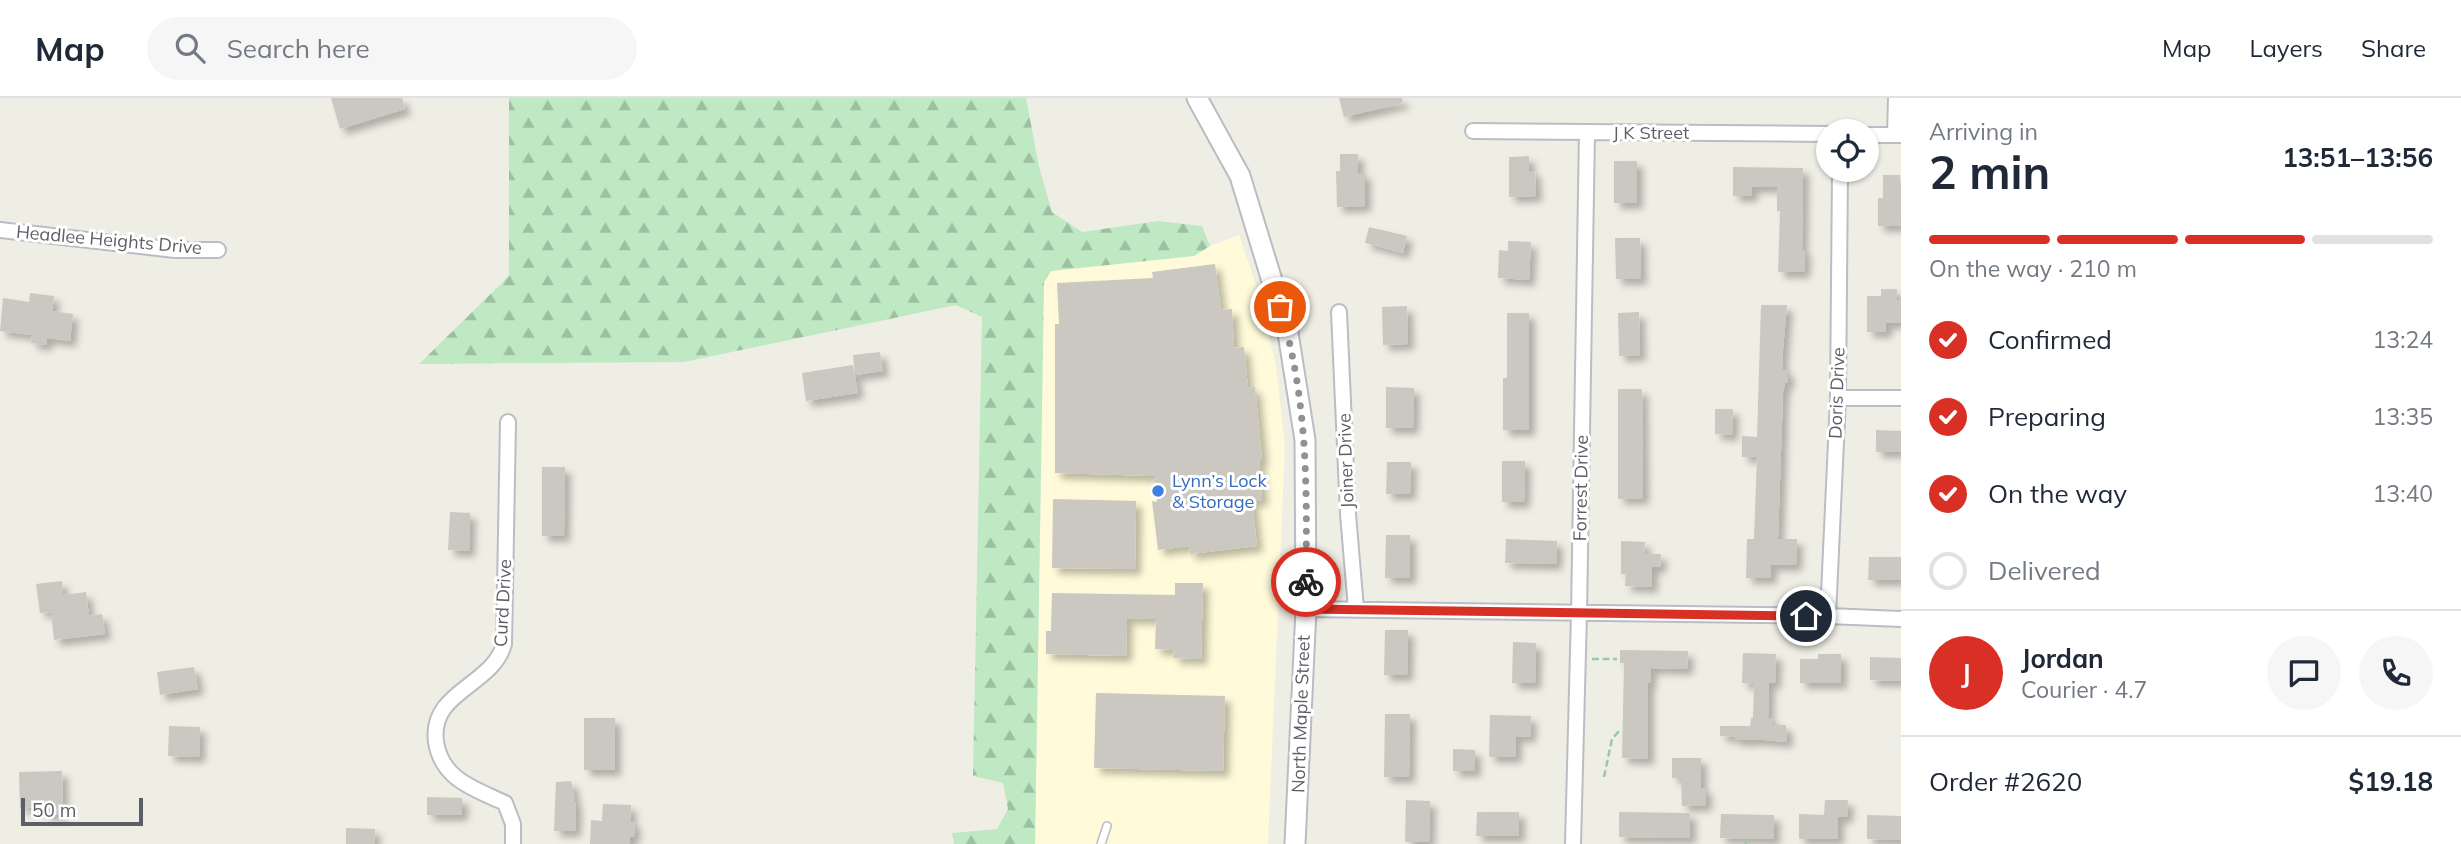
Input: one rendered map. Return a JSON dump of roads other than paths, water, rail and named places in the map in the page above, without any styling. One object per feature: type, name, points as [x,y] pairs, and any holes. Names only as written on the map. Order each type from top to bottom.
[{"type":"main road","name":"North Maple Street","points":[[1197,98],[1240,176],[1288,333],[1305,440],[1306,609],[1295,844]]},
{"type":"street","points":[[1879,135],[1898,135],[1896,98]]},
{"type":"street","name":"J K Street","points":[[1473,131],[1816,134]]},
{"type":"street","name":"Forrest Drive","points":[[1573,844],[1587,132]]},
{"type":"street","name":"Doris Drive","points":[[1828,616],[1838,398],[1840,182]]},
{"type":"street","name":"Headlee Heights Drive","points":[[0,230],[176,250],[218,250]]},
{"type":"street","name":"Joiner Drive","points":[[1339,312],[1348,514],[1356,609]]},
{"type":"street","points":[[1838,398],[1901,398]]},
{"type":"street","name":"Curd Drive","points":[[508,422],[504,644],[496,661],[447,703],[439,714],[435,738],[441,758],[450,774],[465,786],[505,803],[513,824],[513,844]]},
{"type":"street","points":[[1306,609],[1901,619]]},
{"type":"lane","points":[[1101,844],[1107,826]]},
{"type":"place","name":"Lynn’s Lock & Storage","points":[[1158,491]]}]
